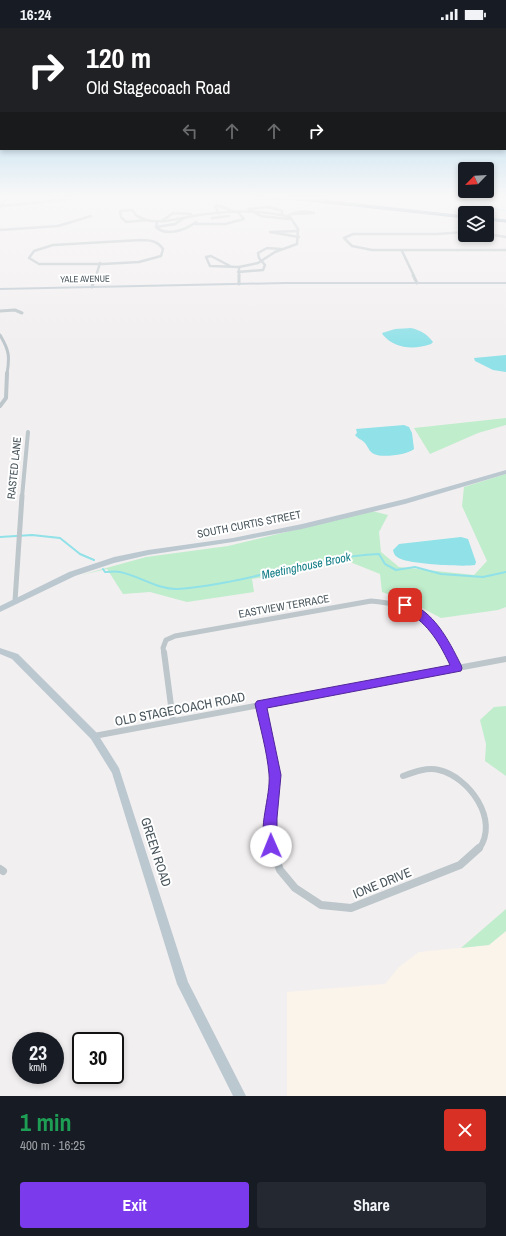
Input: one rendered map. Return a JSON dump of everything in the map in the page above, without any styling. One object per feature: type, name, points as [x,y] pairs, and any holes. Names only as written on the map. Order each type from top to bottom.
[{"type":"street","points":[[42,248],[31,253],[29,258],[32,262],[39,264],[100,263],[152,260],[161,256],[162,248]]},
{"type":"street","points":[[238,272],[263,270],[265,265],[259,258],[258,253],[261,250],[274,248],[282,249]]},
{"type":"street","points":[[230,266],[211,256],[206,257],[210,266],[239,267],[262,261],[275,252],[285,248]]},
{"type":"street","points":[[357,248],[402,251],[506,250]]},
{"type":"street","points":[[402,251],[417,283]]},
{"type":"street","points":[[92,287],[100,263]]},
{"type":"street","points":[[239,267],[239,284]]},
{"type":"street","name":"YALE AVENUE","points":[[0,289],[239,284],[506,283]]},
{"type":"street","points":[[0,311],[15,310],[22,313]]},
{"type":"street","points":[[0,335],[8,348],[10,360],[6,382],[6,398],[0,406]]},
{"type":"street","name":"RASTED LANE","points":[[15,601],[18,536],[28,432]]},
{"type":"street","name":"SOUTH CURTIS STREET","points":[[0,609],[83,570],[109,562],[140,554],[234,540],[350,514],[506,472]]},
{"type":"street","name":"EASTVIEW TERRACE","points":[[173,721],[163,648],[166,640],[175,636],[371,601],[389,602],[405,605],[421,615],[434,628],[445,643],[457,668]]},
{"type":"street","name":"GREEN ROAD","points":[[0,650],[15,656],[94,736],[116,771],[183,984],[240,1096]]},
{"type":"street","name":"OLD STAGECOACH ROAD","points":[[94,736],[506,658]]},
{"type":"street","name":"IONE DRIVE","points":[[261,704],[275,775],[270,818],[271,846],[280,870],[295,888],[321,905],[351,908],[460,865],[476,853],[485,836],[482,811],[472,790],[456,776],[438,769],[422,770],[403,776]]},
{"type":"shaded area","points":[[506,931],[506,1096],[287,1096],[287,992],[385,984],[399,967],[419,952],[489,945]]},
{"type":"green space","points":[[506,418],[506,425],[478,433],[430,454],[414,428]]},
{"type":"green space","points":[[506,474],[506,607],[498,610],[441,618],[411,602],[382,592],[380,574],[350,562],[252,579],[254,592],[187,602],[150,592],[123,594],[107,569],[81,575],[146,557],[228,546],[372,511],[388,515],[379,532],[381,552],[399,567],[474,575],[487,561],[462,506],[464,487]]},
{"type":"green space","points":[[506,706],[506,776],[485,761],[486,744],[480,720],[494,707]]},
{"type":"green space","points":[[506,909],[506,931],[489,945],[461,948]]},
{"type":"water","points":[[411,328],[423,333],[433,342],[425,346],[418,347],[399,346],[388,340],[382,333],[395,329]]},
{"type":"water","points":[[506,355],[506,372],[493,370],[475,361],[474,358]]},
{"type":"water","points":[[404,425],[409,427],[412,433],[414,449],[406,453],[388,456],[374,454],[364,442],[355,435],[357,433],[356,429]]},
{"type":"water","points":[[461,537],[468,539],[476,562],[475,565],[437,565],[407,561],[397,557],[393,550],[399,544]]},
{"type":"waterway","name":"Meetinghouse Brook","points":[[0,537],[32,535],[60,538],[80,554],[94,560]]},
{"type":"waterway","name":"Meetinghouse Brook","points":[[103,569],[105,572],[120,572],[171,589],[229,582],[328,560],[379,554],[385,564],[396,570],[415,567],[441,574],[483,577],[506,572]]},
{"type":"route","points":[[271,846],[270,818],[275,775],[261,704],[457,668],[445,643],[434,628],[421,615],[405,605]]}]
